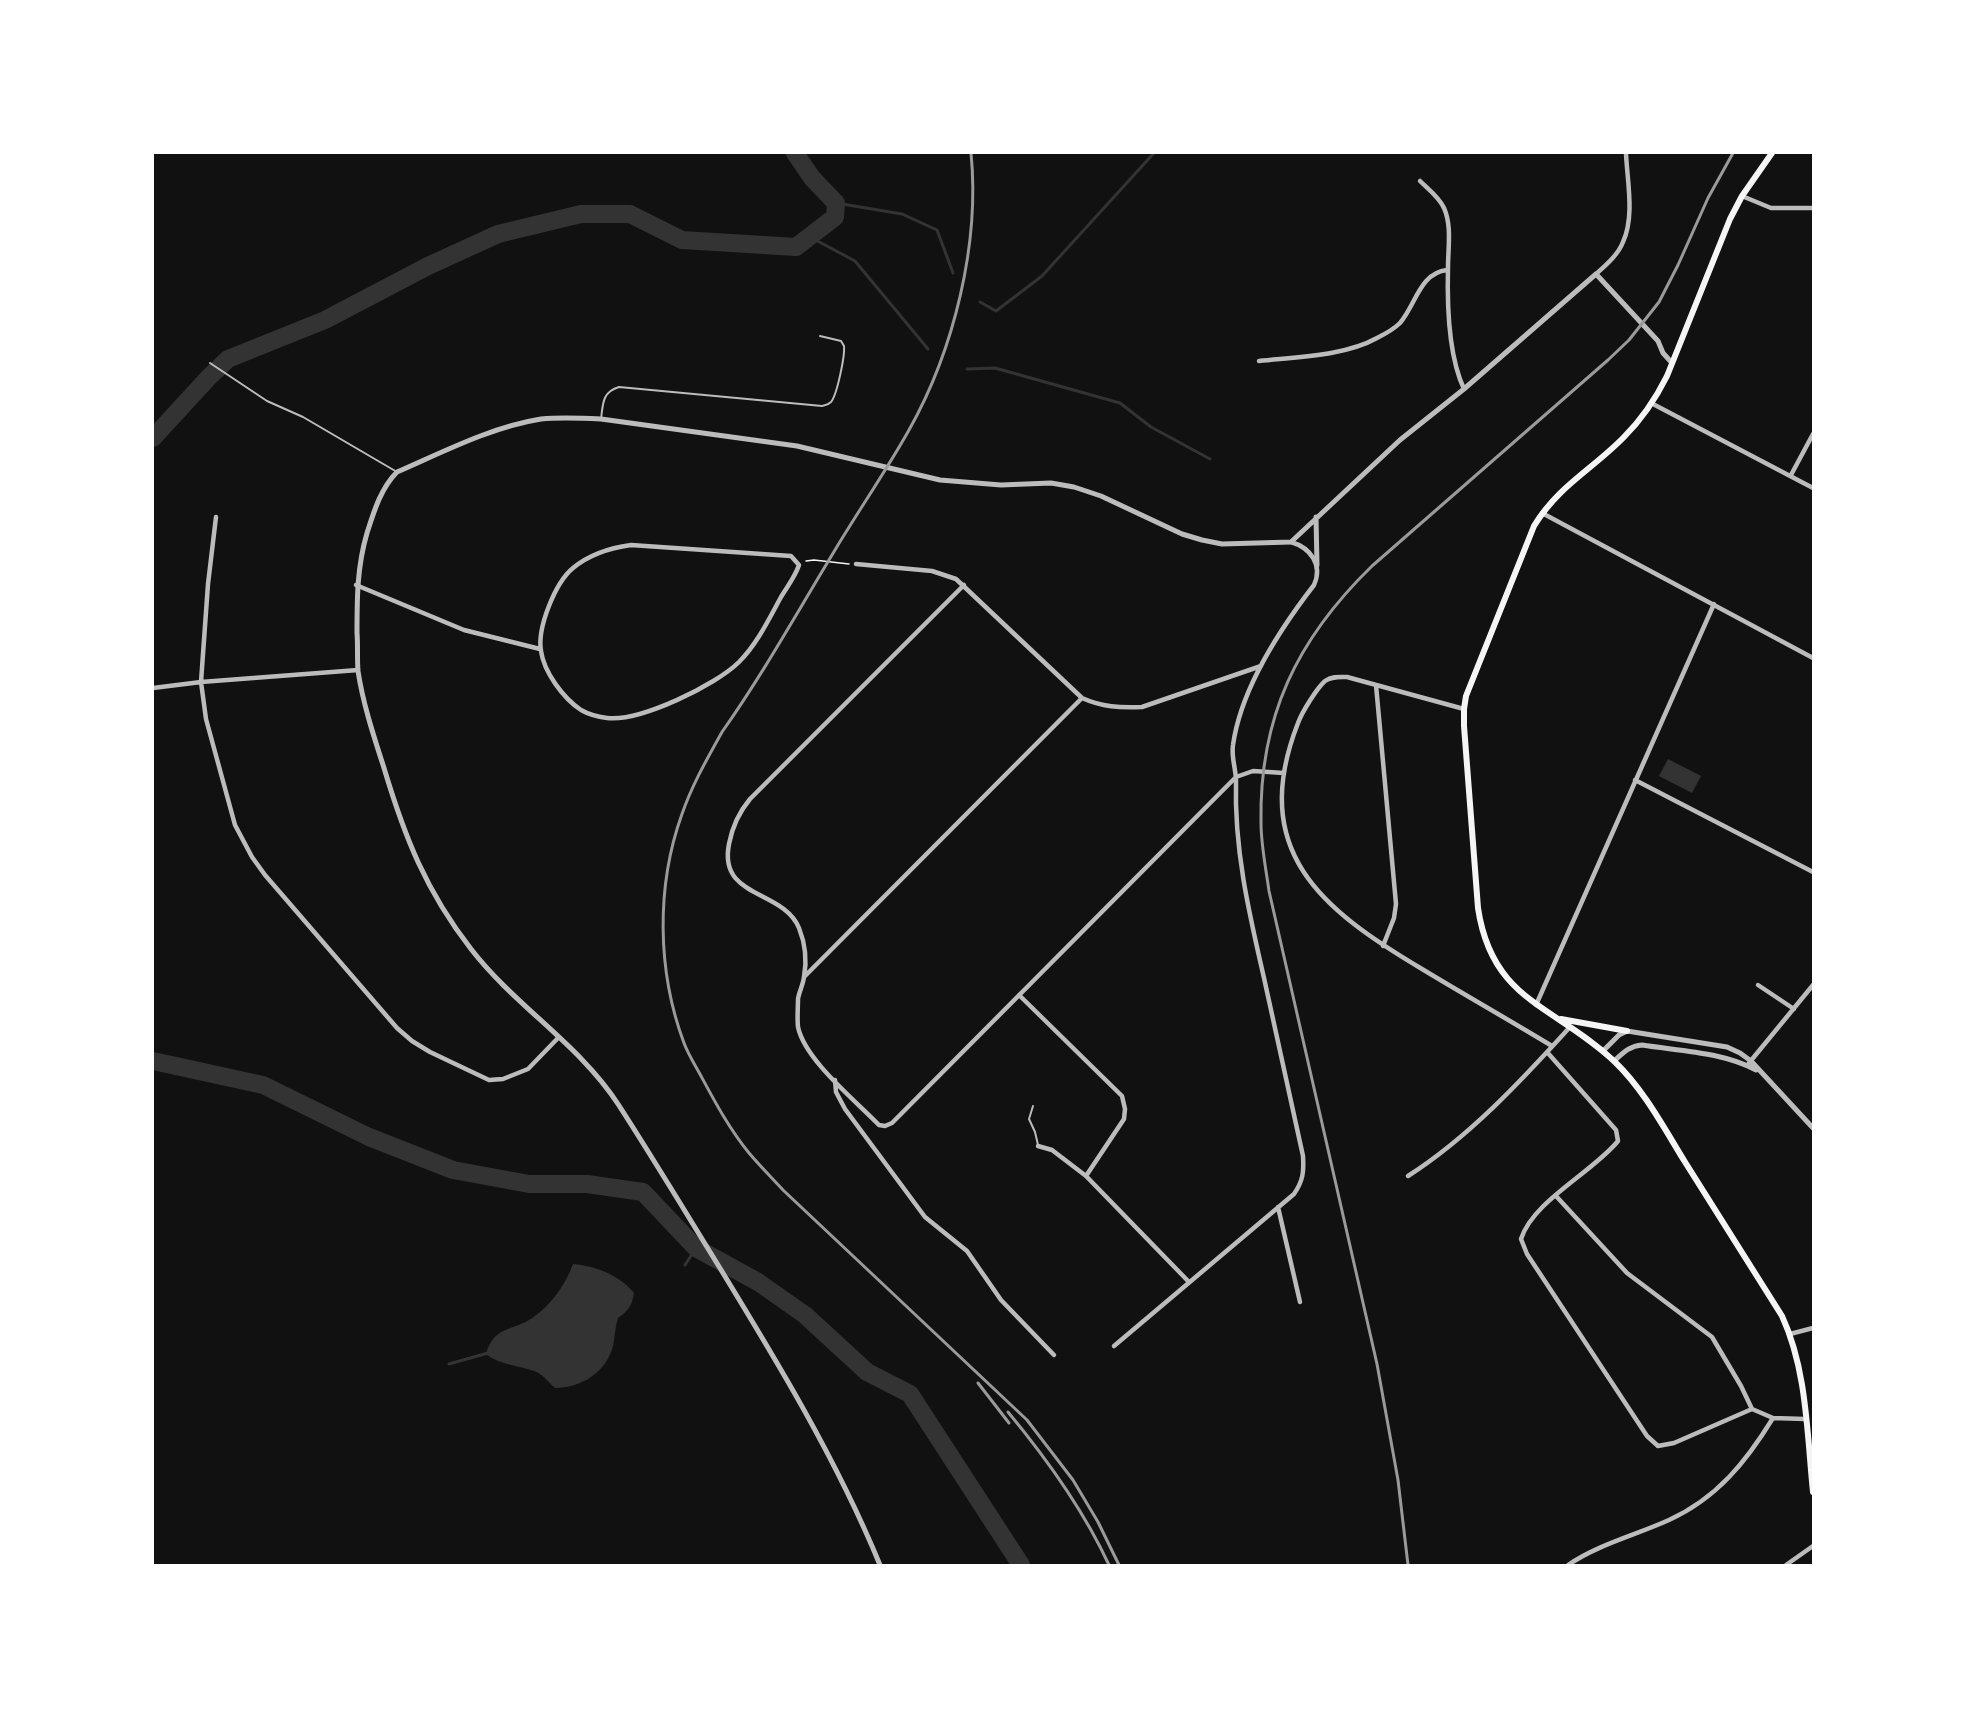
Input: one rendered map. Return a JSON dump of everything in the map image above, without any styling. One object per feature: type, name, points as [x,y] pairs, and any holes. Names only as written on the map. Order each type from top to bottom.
[{"type":"main road","points":[[1772,153],[1742,196],[1730,219],[1667,376],[1651,403],[1624,437],[1564,487],[1542,513],[1526,546],[1466,696],[1464,709],[1480,925],[1490,955],[1509,982],[1536,1005],[1603,1051],[1644,1096],[1770,1297],[1790,1334],[1799,1370],[1813,1492]]},
{"type":"main road","points":[[1558,1019],[1627,1031]]},
{"type":"street","points":[[1291,542],[1400,440],[1464,389],[1596,274],[1617,252],[1624,242],[1629,211],[1626,153]]},
{"type":"street","points":[[1420,181],[1444,207],[1447,218],[1452,353],[1464,389]]},
{"type":"street","points":[[1742,196],[1771,208],[1813,208]]},
{"type":"street","points":[[1259,361],[1322,354],[1359,347],[1376,339],[1400,323],[1428,278],[1437,272],[1448,270]]},
{"type":"street","points":[[1596,274],[1658,341],[1672,363]]},
{"type":"street","points":[[1651,403],[1813,488]]},
{"type":"street","points":[[880,1565],[814,1429],[756,1327],[617,1102],[578,1054],[558,1038],[498,980],[472,950],[438,902],[419,867],[401,824],[366,708],[358,670],[356,585],[360,557],[383,490],[397,472],[507,427],[569,417],[601,419],[797,446],[905,472],[964,483],[1051,483],[1074,487],[1101,496],[1182,534],[1202,540],[1222,544],[1291,542],[1308,551],[1317,565]]},
{"type":"street","points":[[1791,476],[1813,434]]},
{"type":"street","points":[[1542,513],[1813,658]]},
{"type":"street","points":[[1114,1346],[1294,1194],[1304,1172],[1303,1156],[1244,892],[1236,831],[1236,777],[1233,745],[1240,717],[1261,666],[1280,630],[1317,578],[1316,517]]},
{"type":"street","points":[[216,518],[208,584],[201,682],[206,719],[235,825],[252,857],[397,1028],[430,1052],[489,1080],[503,1079],[528,1069],[558,1038]]},
{"type":"street","points":[[631,545],[663,547],[791,556],[799,565],[753,646],[738,663],[702,688],[641,714],[608,718],[581,710],[554,681],[545,665],[540,649],[549,605],[560,583],[571,569],[599,552],[631,545]]},
{"type":"street","points":[[856,564],[932,571],[956,579],[1082,698],[1110,707],[1142,707],[1261,666]]},
{"type":"street","points":[[356,585],[464,630],[540,649]]},
{"type":"street","points":[[964,585],[743,807],[730,835],[728,862],[736,879],[742,886],[786,910],[795,921],[803,940],[804,977],[798,996],[798,1027],[810,1053],[879,1125],[885,1126],[892,1123],[1236,777],[1252,771],[1284,773]]},
{"type":"street","points":[[1536,1005],[1714,604]]},
{"type":"street","points":[[153,688],[358,670]]},
{"type":"street","points":[[1464,709],[1347,677],[1335,676],[1326,680],[1300,720],[1289,749],[1284,773],[1282,802],[1286,834],[1299,866],[1316,890],[1336,911],[1383,946],[1552,1046]]},
{"type":"street","points":[[1376,685],[1396,904],[1394,918],[1383,946]]},
{"type":"street","points":[[804,977],[1082,698]]},
{"type":"street","points":[[1635,780],[1813,872]]},
{"type":"street","points":[[1750,1063],[1813,985]]},
{"type":"street","points":[[1758,986],[1794,1009]]},
{"type":"street","points":[[1019,995],[1122,1096],[1125,1109],[1124,1119],[1086,1176]]},
{"type":"street","points":[[1408,1176],[1444,1152],[1570,1027]]},
{"type":"street","points":[[1603,1051],[1619,1035],[1627,1031],[1727,1047],[1740,1053],[1813,1128]]},
{"type":"street","points":[[1614,1061],[1626,1050],[1642,1045],[1750,1063]]},
{"type":"street","points":[[1547,1052],[1619,1136],[1614,1147],[1556,1196],[1528,1225],[1521,1239],[1523,1246],[1647,1436],[1658,1446],[1674,1443],[1752,1409]]},
{"type":"street","points":[[835,1080],[836,1092],[845,1109],[925,1217],[967,1251],[1001,1300],[1054,1355]]},
{"type":"street","points":[[1038,1146],[1052,1150],[1086,1176],[1189,1282]]},
{"type":"street","points":[[1556,1196],[1626,1273],[1712,1337],[1752,1409],[1773,1418],[1806,1419]]},
{"type":"street","points":[[1278,1207],[1300,1302]]},
{"type":"street","points":[[1790,1334],[1813,1328]]},
{"type":"street","points":[[1568,1565],[1615,1541],[1669,1520],[1705,1500],[1735,1472],[1773,1418]]},
{"type":"street","points":[[1786,1565],[1813,1546]]},
{"type":"lane","points":[[601,419],[603,398],[607,392],[619,387],[827,405],[833,398],[842,366],[844,346],[841,341],[820,336]]},
{"type":"lane","points":[[210,363],[267,401],[303,417],[397,472]]},
{"type":"lane","points":[[1033,1106],[1029,1119],[1035,1131],[1038,1146]]},
{"type":"path","points":[[814,560],[856,564]]},
{"type":"shaded area","points":[[1668,759],[1701,776],[1692,793],[1659,776]]},
{"type":"shaded area","points":[[573,1264],[606,1272],[622,1281],[634,1293],[629,1308],[618,1318],[610,1356],[604,1364],[591,1377],[582,1382],[555,1388],[535,1371],[498,1361],[486,1354],[489,1345],[498,1334],[529,1320],[550,1303],[566,1280]]},
{"type":"waterway","points":[[153,438],[228,359],[325,320],[428,266],[498,234],[581,214],[630,214],[682,240],[796,247],[835,217],[836,203],[812,178],[795,153]]},
{"type":"waterway","points":[[980,302],[996,311],[1042,276],[1154,153]]},
{"type":"waterway","points":[[836,203],[902,214],[937,230],[953,273]]},
{"type":"waterway","points":[[810,237],[855,261],[928,349]]},
{"type":"waterway","points":[[967,369],[995,368],[1120,403],[1151,427],[1210,459]]},
{"type":"waterway","points":[[153,1061],[263,1085],[369,1137],[453,1170],[529,1184],[587,1184],[643,1192],[696,1248],[758,1282],[805,1315],[867,1372],[910,1394],[1021,1565]]},
{"type":"waterway","points":[[685,1265],[696,1248]]},
{"type":"waterway","points":[[449,1364],[488,1353]]},
{"type":"railway","points":[[971,153],[973,188],[967,260],[951,331],[939,366],[909,430],[766,665],[722,732],[695,782],[682,814],[668,870],[663,928],[665,958],[675,1015],[686,1047],[717,1106],[742,1144],[783,1190],[1027,1420],[1073,1480],[1098,1522],[1119,1565]]},
{"type":"railway","points":[[1408,1565],[1398,1480],[1377,1364],[1269,891],[1261,823],[1262,785],[1267,748],[1275,714],[1303,651],[1346,594],[1372,566],[1608,360],[1629,340],[1659,302],[1708,198],[1733,153]]},
{"type":"railway","points":[[978,1383],[1009,1423]]},
{"type":"railway","points":[[1008,1412],[1063,1485],[1088,1524],[1109,1565]]}]
